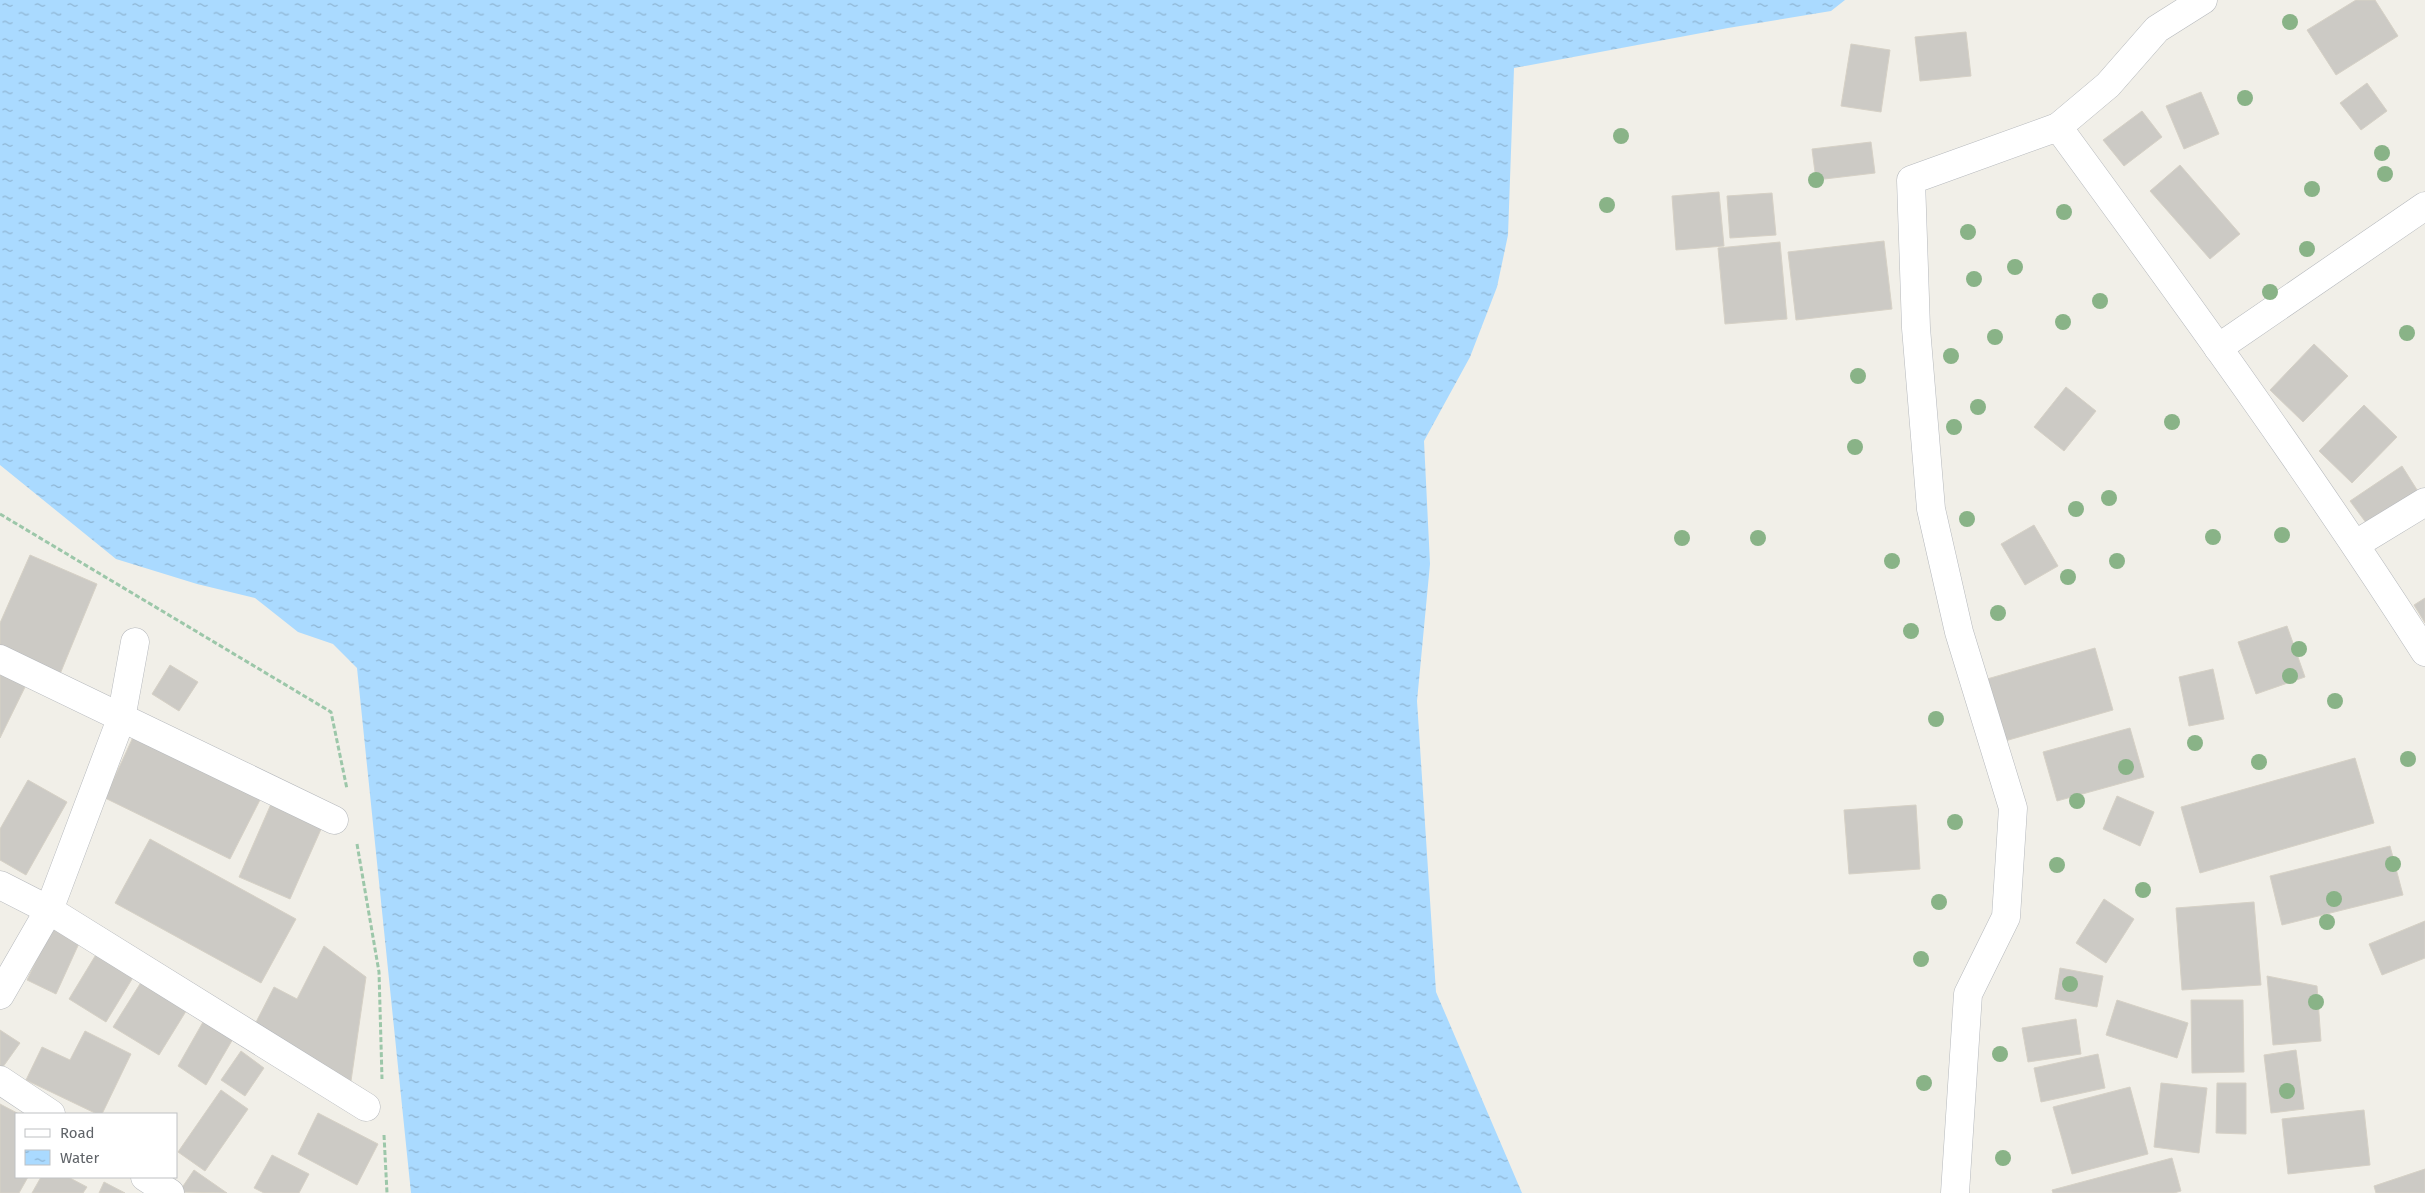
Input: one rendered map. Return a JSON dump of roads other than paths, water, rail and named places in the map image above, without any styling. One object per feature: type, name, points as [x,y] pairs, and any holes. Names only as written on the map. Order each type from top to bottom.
[{"type":"street","points":[[1955,1193],[1968,994],[2006,917],[2013,808],[1959,632],[1931,509],[1916,328],[1911,180],[2058,126],[2108,85],[2156,29],[2202,0]]},
{"type":"street","points":[[2058,126],[2356,544],[2425,652]]},
{"type":"street","points":[[2218,348],[2425,206]]},
{"type":"street","points":[[2356,544],[2425,502]]},
{"type":"street","points":[[0,995],[49,910],[121,719],[135,642]]},
{"type":"street","points":[[0,659],[121,719],[334,820]]},
{"type":"street","points":[[0,885],[49,910],[366,1107]]},
{"type":"street","points":[[0,1080],[50,1113]]},
{"type":"street","points":[[147,1178],[170,1193]]},
{"type":"water","points":[[0,0],[1845,0],[1831,11],[1514,68],[1508,235],[1497,287],[1470,357],[1424,441],[1430,564],[1417,701],[1436,992],[1522,1193],[411,1193],[357,668],[333,644],[298,632],[255,598],[197,584],[116,559],[0,465]]}]
